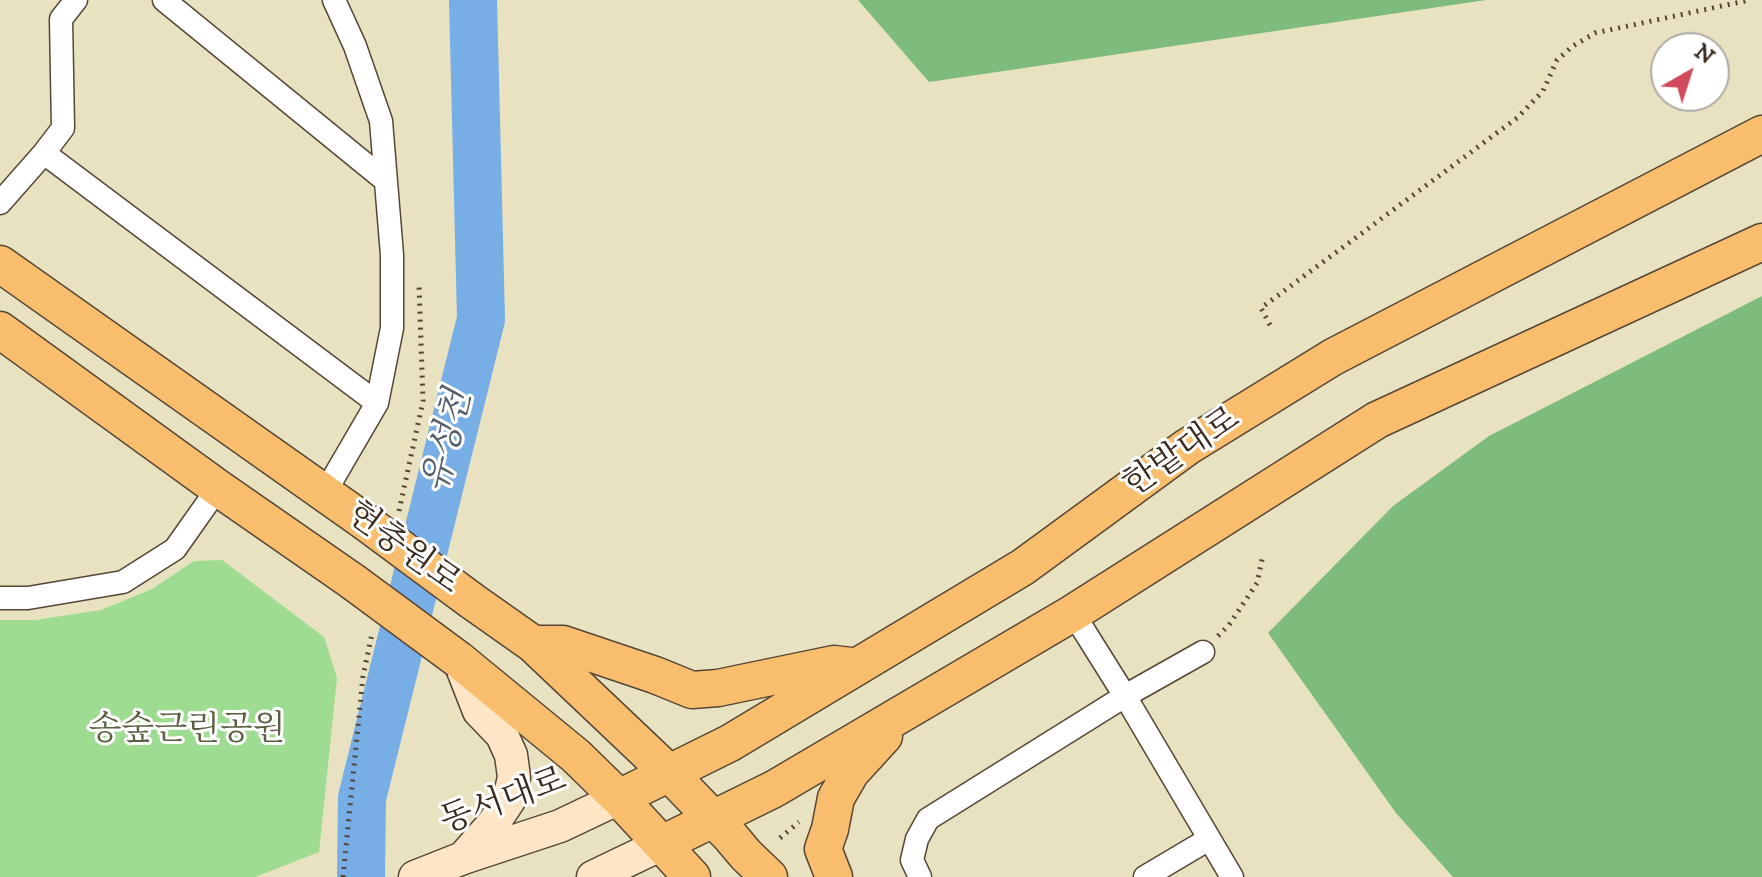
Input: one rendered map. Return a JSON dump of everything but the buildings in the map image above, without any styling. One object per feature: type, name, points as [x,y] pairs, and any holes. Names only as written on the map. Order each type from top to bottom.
[{"type":"main road","name":"한밭대로","points":[[619,798],[730,743],[1023,567],[1187,447],[1333,357],[1762,134]]},
{"type":"main road","points":[[662,844],[774,789],[1073,613],[1377,420],[1762,242]]},
{"type":"main road","name":"현충원로","points":[[0,264],[533,644],[669,773],[769,877]]},
{"type":"main road","name":"현충원로","points":[[0,330],[459,660],[576,756],[692,877]]},
{"type":"main road","points":[[533,644],[563,644],[692,690],[718,688],[834,664],[857,667]]},
{"type":"main road","points":[[834,877],[823,849],[836,798],[851,772],[904,712]]},
{"type":"street","points":[[0,203],[63,128],[61,19],[76,0]]},
{"type":"street","points":[[164,0],[386,181]]},
{"type":"street","points":[[324,494],[377,403],[392,328],[392,255],[381,121],[355,46],[334,0]]},
{"type":"street","points":[[44,153],[377,403]]},
{"type":"street","points":[[0,598],[28,598],[123,582],[175,549],[218,488]]},
{"type":"street","points":[[1073,613],[1232,877]]},
{"type":"street","points":[[916,868],[917,839],[928,819],[1125,696],[1203,652]]},
{"type":"street","points":[[459,660],[479,711],[502,735],[511,755],[514,777],[509,800],[463,858]]},
{"type":"street","name":"동서대로","points":[[415,877],[560,826],[619,798]]},
{"type":"street","points":[[1145,877],[1209,839]]},
{"type":"street","points":[[593,877],[662,844]]},
{"type":"path","points":[[1270,325],[1261,308],[1517,118],[1543,91],[1557,60],[1573,46],[1595,33],[1750,0]]},
{"type":"path","points":[[1203,652],[1229,625],[1257,583],[1263,555]]},
{"type":"path","points":[[780,838],[799,821]]},
{"type":"path","points":[[343,877],[346,846]]},
{"type":"green space","points":[[858,0],[1486,0],[929,82]]},
{"type":"green space","points":[[1762,296],[1762,877],[1453,877],[1396,813],[1268,633],[1393,506],[1489,436]]},
{"type":"green space","name":"송숲근린공원","points":[[222,560],[324,637],[337,678],[319,852],[255,877],[0,877],[0,620],[35,620],[101,610],[152,589],[194,561]]},
{"type":"waterway","name":"유성천","points":[[361,877],[362,798],[481,319],[473,0]]}]
